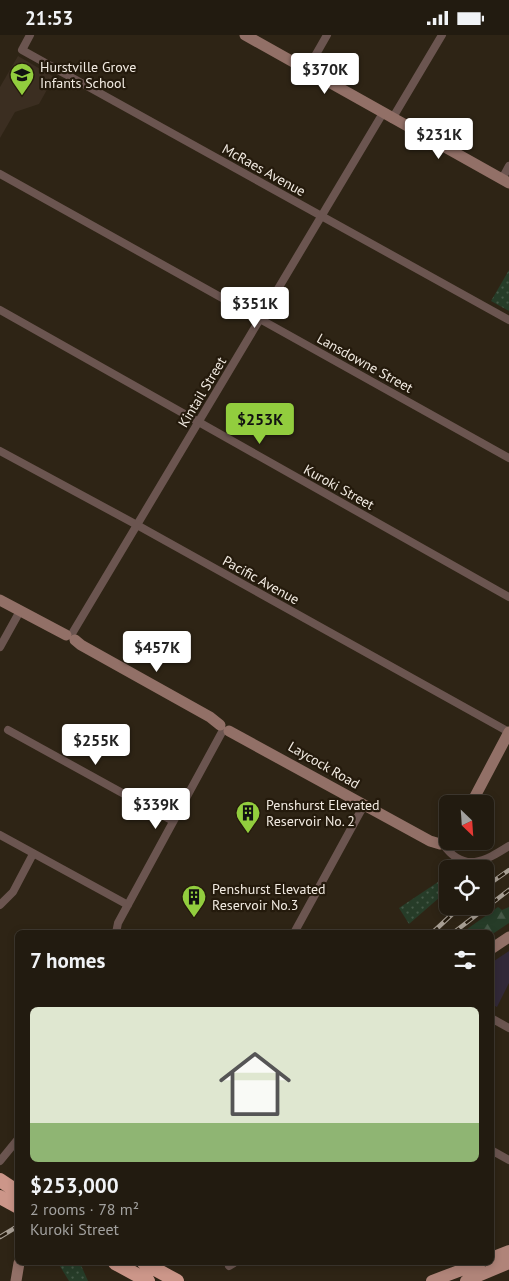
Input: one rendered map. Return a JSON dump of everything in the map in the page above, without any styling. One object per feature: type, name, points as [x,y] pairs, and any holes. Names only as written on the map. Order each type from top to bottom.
[{"type":"highway","points":[[1,1184],[12,1198]]},
{"type":"highway","points":[[119,1265],[148,1281]]},
{"type":"highway","points":[[148,1265],[177,1281]]},
{"type":"main road","points":[[466,1281],[503,1260]]},
{"type":"main road","points":[[432,1281],[475,1265]]},
{"type":"street","name":"McRaes Avenue","points":[[30,35],[22,50],[509,320]]},
{"type":"street","points":[[245,35],[505,181],[509,166]]},
{"type":"street","points":[[307,70],[326,35]]},
{"type":"street","name":"Kintail Street","points":[[71,635],[321,215],[442,35]]},
{"type":"street","name":"Lansdowne Street","points":[[0,174],[509,458]]},
{"type":"street","name":"Kuroki Street","points":[[0,311],[509,597]]},
{"type":"street","name":"Pacific Avenue","points":[[0,451],[509,732]]},
{"type":"street","name":"Laycock Road","points":[[0,600],[71,635],[84,647],[210,717],[224,729],[430,841],[439,842]]},
{"type":"street","points":[[0,647],[20,611]]},
{"type":"street","points":[[117,930],[118,923],[224,729]]},
{"type":"street","points":[[8,730],[173,821]]},
{"type":"street","points":[[477,795],[505,752],[509,732]]},
{"type":"street","points":[[296,930],[364,805]]},
{"type":"street","points":[[0,835],[128,905]]},
{"type":"street","name":"Laycock Road","points":[[450,850],[452,855],[474,863],[489,859],[509,846]]},
{"type":"street","points":[[0,905],[13,892],[33,854]]},
{"type":"street","points":[[494,947],[509,937]]},
{"type":"street","points":[[494,1020],[509,1028]]},
{"type":"street","points":[[3,1158],[15,1143]]},
{"type":"street","points":[[494,1152],[509,1160]]},
{"type":"street","points":[[16,1281],[19,1265]]},
{"type":"shaded area","name":"Hurstville Grove Infants School","points":[[18,56],[54,77],[39,104],[15,112],[0,138],[0,87]]},
{"type":"shaded area","points":[[509,951],[509,983],[497,1007],[494,1006],[494,961]]},
{"type":"green space","points":[[509,270],[509,311],[491,301]]},
{"type":"green space","points":[[439,881],[439,898],[409,924],[399,908]]},
{"type":"green space","points":[[498,907],[502,910],[509,907],[509,923],[494,933],[494,930],[466,930],[487,915],[494,915],[494,910]]},
{"type":"green space","points":[[59,1265],[81,1265],[88,1281],[69,1281]]},
{"type":"railway","points":[[494,881],[509,870]]},
{"type":"railway","points":[[457,930],[509,890]]},
{"type":"railway","points":[[435,930],[451,915]]},
{"type":"railway","points":[[0,1237],[15,1228]]},
{"type":"place","name":"Hurstville Grove Infants School","points":[[22,96]]},
{"type":"place","name":"Penshurst Elevated Reservoir No. 2","points":[[248,834]]},
{"type":"place","name":"Penshurst Elevated Reservoir No.3","points":[[194,918]]}]
